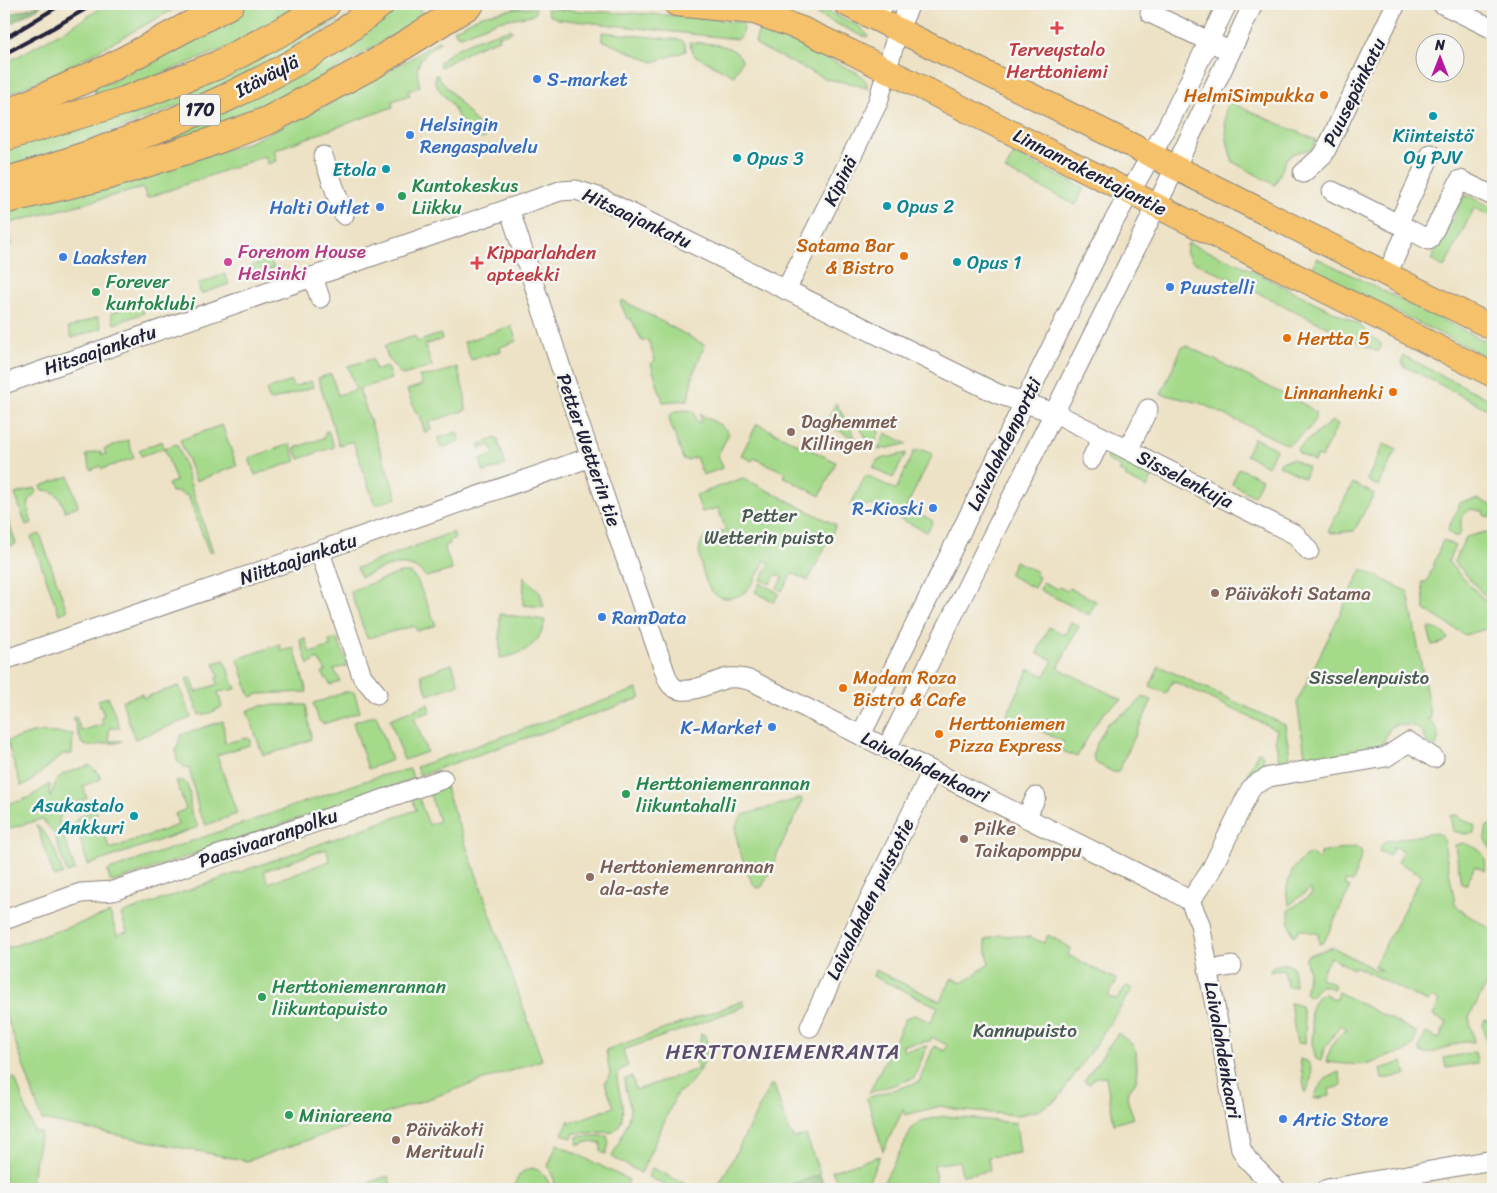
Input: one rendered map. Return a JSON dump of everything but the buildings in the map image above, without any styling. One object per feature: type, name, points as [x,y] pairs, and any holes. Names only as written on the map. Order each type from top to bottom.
[{"type":"highway","points":[[4,115],[110,68],[230,4]]},
{"type":"highway","name":"Itäväylä","points":[[4,138],[124,101],[218,65],[290,27],[326,4]]},
{"type":"highway","name":"Itäväylä","points":[[4,182],[121,143],[188,116],[252,86],[343,32],[380,4]]},
{"type":"highway","points":[[4,200],[109,175],[208,143],[267,121],[374,64],[470,4]]},
{"type":"main road","name":"Linnanrakentajantie","points":[[676,4],[740,10],[772,17],[802,29],[1130,192],[1493,376]]},
{"type":"main road","points":[[865,6],[898,30],[1493,328]]},
{"type":"street","name":"Kipinä","points":[[786,290],[878,102],[898,30],[910,4]]},
{"type":"street","name":"Laivalahdenportti","points":[[887,748],[1055,413],[1231,52],[1245,28],[1253,4]]},
{"type":"street","name":"Puusepänkatu","points":[[1302,173],[1324,154],[1396,4]]},
{"type":"street","points":[[1442,4],[1493,29]]},
{"type":"street","name":"Laivalahdenportti","points":[[861,736],[1101,247],[1130,192],[1152,156],[1224,10]]},
{"type":"street","points":[[1224,10],[1245,28]]},
{"type":"street","points":[[1150,13],[1231,52]]},
{"type":"street","points":[[1387,274],[1431,154]]},
{"type":"street","points":[[323,156],[344,215]]},
{"type":"street","points":[[1332,191],[1429,240],[1460,180],[1493,196]]},
{"type":"street","name":"Hitsaajankatu","points":[[4,384],[509,208],[560,191],[576,190],[587,193],[998,394],[1055,413]]},
{"type":"street","name":"Petter Wetterin tie","points":[[509,208],[591,457],[665,672],[674,688]]},
{"type":"street","points":[[313,276],[320,298]]},
{"type":"street","points":[[1128,450],[1148,409]]},
{"type":"street","name":"Sisselenkuja","points":[[1055,413],[1296,535],[1309,551]]},
{"type":"street","points":[[1091,460],[1102,437]]},
{"type":"street","name":"Niittaajankatu","points":[[4,660],[591,457]]},
{"type":"street","points":[[320,552],[362,676],[377,694]]},
{"type":"street","name":"Laivalahdenkaari","points":[[674,688],[684,691],[727,678],[744,679],[887,748],[1190,901],[1200,924],[1241,1149],[1266,1186]]},
{"type":"street","points":[[1190,901],[1210,872],[1254,785],[1269,777],[1386,757],[1409,742],[1434,758]]},
{"type":"street","name":"Laivalahden puistotie","points":[[810,1027],[845,949],[932,771]]},
{"type":"street","name":"Paasivaaranpolku","points":[[4,920],[81,893],[113,891],[442,779]]},
{"type":"street","points":[[1026,818],[1036,797]]},
{"type":"street","points":[[1209,970],[1232,966]]},
{"type":"street","points":[[1328,1189],[1493,1160]]},
{"type":"green space","points":[[41,4],[40,7],[4,27],[4,16]]},
{"type":"green space","points":[[108,4],[183,4],[65,69],[4,96],[4,64]]},
{"type":"green space","points":[[251,4],[308,4],[241,42],[97,99],[94,88],[111,82],[168,53]]},
{"type":"green space","points":[[402,4],[413,4],[426,15],[347,63],[260,110],[177,144],[107,159],[347,44]]},
{"type":"green space","points":[[791,4],[812,4],[859,26],[868,35],[867,37],[860,35]]},
{"type":"green space","points":[[517,8],[536,8],[535,14],[498,21],[461,36],[457,35],[454,30],[482,15]]},
{"type":"green space","points":[[547,9],[687,16],[744,23],[741,37],[737,39],[558,19],[549,15]]},
{"type":"green space","points":[[335,14],[335,19],[338,21],[273,61],[241,77],[175,107],[107,133],[4,167],[4,151],[116,117],[198,88]]},
{"type":"green space","points":[[759,28],[784,37],[858,73],[866,81],[868,89],[855,84],[826,79],[760,47],[755,43]]},
{"type":"green space","points":[[511,29],[512,32],[498,36],[499,39],[477,47],[441,67],[439,64],[452,51],[462,46]]},
{"type":"green space","points":[[602,32],[681,40],[685,43],[686,51],[653,62],[602,40]]},
{"type":"green space","points":[[439,40],[440,42],[420,60],[418,78],[420,86],[408,91],[410,95],[392,101],[393,107],[274,150],[277,161],[268,164],[265,156],[147,198],[143,188],[6,224],[11,244],[4,247],[4,210],[199,158],[250,142],[329,104],[415,56]]},
{"type":"green space","points":[[689,42],[718,45],[738,54],[742,60],[734,76],[694,55]]},
{"type":"green space","points":[[436,74],[487,135],[485,138],[474,138],[466,132],[452,105],[438,88],[435,82]]},
{"type":"green space","points":[[1227,101],[1316,140],[1312,149],[1294,153],[1287,158],[1275,185],[1233,162],[1226,132],[1225,116]]},
{"type":"green space","points":[[1014,154],[1084,188],[1076,205],[1005,170]]},
{"type":"green space","points":[[1464,196],[1469,196],[1493,208],[1493,217],[1474,208],[1444,268],[1431,260]]},
{"type":"green space","points":[[1188,243],[1239,264],[1358,324],[1382,345],[1378,352],[1191,260],[1186,252]]},
{"type":"green space","points":[[1317,258],[1493,345],[1493,360],[1312,270]]},
{"type":"green space","points":[[270,259],[274,268],[255,274],[252,266]]},
{"type":"green space","points":[[225,274],[229,284],[201,294],[198,284]]},
{"type":"green space","points":[[622,300],[705,345],[693,374],[688,400],[663,402],[651,364],[655,360],[648,340],[642,341],[631,319],[627,318],[620,302]]},
{"type":"green space","points":[[140,303],[144,313],[114,324],[111,313]]},
{"type":"green space","points":[[98,317],[102,328],[72,338],[68,328]]},
{"type":"green space","points":[[511,326],[517,341],[500,347],[501,351],[471,360],[464,342]]},
{"type":"green space","points":[[440,334],[442,339],[425,345],[432,367],[402,375],[389,360],[384,346],[415,336],[417,342]]},
{"type":"green space","points":[[1187,346],[1307,406],[1315,412],[1314,422],[1311,427],[1288,445],[1200,403],[1161,394],[1182,347]]},
{"type":"green space","points":[[1404,356],[1493,401],[1493,412],[1404,366],[1402,361]]},
{"type":"green space","points":[[372,359],[376,370],[387,367],[391,379],[359,389],[397,498],[375,505],[353,441],[339,445],[318,378],[331,374],[338,395],[356,390],[348,366]]},
{"type":"green space","points":[[457,367],[465,396],[466,410],[429,422],[431,430],[425,433],[420,416],[416,413],[407,390],[422,385],[419,376],[433,375]]},
{"type":"green space","points":[[291,381],[293,387],[311,381],[313,387],[270,401],[266,390]]},
{"type":"green space","points":[[836,403],[856,439],[825,424]]},
{"type":"green space","points":[[688,410],[694,412],[697,422],[701,422],[700,414],[722,426],[729,433],[718,455],[723,468],[703,475],[696,457],[687,460],[683,459],[669,416],[675,411]]},
{"type":"green space","points":[[854,417],[880,431],[872,448]]},
{"type":"green space","points":[[1332,421],[1338,424],[1321,458],[1317,456],[1314,461],[1300,454],[1297,450],[1298,448]]},
{"type":"green space","points":[[757,424],[836,462],[820,496],[784,477],[786,473],[754,458],[752,461],[741,455]]},
{"type":"green space","points":[[222,425],[237,466],[196,481],[180,440]]},
{"type":"green space","points":[[326,431],[328,431],[334,447],[299,459],[294,448],[324,438]]},
{"type":"green space","points":[[457,432],[460,441],[441,448],[438,438]]},
{"type":"green space","points":[[886,433],[907,444],[878,450]]},
{"type":"green space","points":[[497,438],[506,465],[484,472],[480,460],[494,455],[491,445],[479,449],[480,444]]},
{"type":"green space","points":[[1254,438],[1276,449],[1268,466],[1246,455]]},
{"type":"green space","points":[[128,440],[134,458],[102,469],[100,466],[91,470],[86,455],[100,451],[102,455],[106,454],[104,449]]},
{"type":"green space","points":[[162,441],[164,448],[141,456],[139,450]]},
{"type":"green space","points":[[177,444],[213,551],[209,552],[188,496],[178,492],[171,492],[168,484],[176,481],[164,448]]},
{"type":"green space","points":[[290,444],[296,461],[255,475],[249,458]]},
{"type":"green space","points":[[1384,444],[1397,450],[1378,486],[1367,480]]},
{"type":"green space","points":[[922,450],[933,454],[906,507],[933,521],[927,532],[872,505],[850,506],[866,475],[896,490],[914,451]]},
{"type":"green space","points":[[1110,450],[1155,472],[1147,488],[1125,477],[1126,474],[1119,471],[1121,468],[1106,459]]},
{"type":"green space","points":[[906,453],[893,478],[873,468],[877,460]]},
{"type":"green space","points":[[1292,459],[1308,467],[1304,478],[1279,465],[1281,462]]},
{"type":"green space","points":[[1239,468],[1262,479],[1254,496],[1232,484]]},
{"type":"green space","points":[[69,476],[78,506],[65,511],[58,496],[43,490],[41,486]]},
{"type":"green space","name":"Petter Wetterin puisto","points":[[743,478],[836,525],[808,581],[792,573],[782,591],[777,588],[783,578],[776,574],[770,584],[761,580],[770,563],[765,560],[747,590],[738,596],[723,598],[713,593],[710,589],[701,565],[700,545],[707,536],[726,530],[718,508],[702,512],[696,495]]},
{"type":"green space","points":[[1353,483],[1374,494],[1354,531],[1328,532]]},
{"type":"green space","points":[[35,488],[37,492],[33,495],[28,506],[32,523],[26,525],[15,494]]},
{"type":"green space","points":[[1477,499],[1493,506],[1490,518],[1484,515],[1483,511],[1471,509],[1461,520],[1459,536],[1454,536],[1448,529],[1461,502]]},
{"type":"green space","points":[[4,515],[7,516],[16,544],[4,548]]},
{"type":"green space","points":[[453,532],[455,538],[449,541],[450,544],[444,546],[452,570],[426,577],[419,570],[411,566],[395,565],[361,577],[357,568]]},
{"type":"green space","points":[[1486,532],[1493,540],[1493,605],[1454,561],[1466,537]]},
{"type":"green space","points":[[40,534],[67,611],[59,614],[31,537]]},
{"type":"green space","points":[[1443,540],[1455,546],[1448,562],[1489,605],[1493,613],[1493,627],[1465,635],[1425,610],[1422,582],[1427,582]]},
{"type":"green space","points":[[1015,561],[1037,572],[1036,575],[1039,577],[1034,588],[1009,575]]},
{"type":"green space","name":"Sisselenpuisto","points":[[1362,569],[1408,592],[1431,718],[1427,719],[1437,732],[1437,744],[1435,748],[1425,742],[1423,734],[1418,728],[1402,726],[1400,724],[1391,726],[1380,748],[1306,762],[1297,702]]},
{"type":"green space","points":[[400,573],[410,573],[417,580],[436,625],[417,631],[414,626],[367,638],[350,591]]},
{"type":"green space","points":[[524,576],[540,592],[544,607],[523,605]]},
{"type":"green space","points":[[1043,582],[1057,589],[1059,587],[1067,591],[1069,588],[1096,601],[1089,615],[1040,590]]},
{"type":"green space","points":[[760,583],[779,593],[774,602],[755,592]]},
{"type":"green space","points":[[500,614],[545,620],[540,636],[530,647],[523,651],[500,658]]},
{"type":"green space","points":[[1071,622],[1079,626],[1058,668],[1122,700],[1113,705],[1100,718],[1090,732],[1077,757],[1060,750],[1064,742],[1007,715],[1029,669],[1045,676],[1053,660],[1037,653],[1049,627],[1065,635]]},
{"type":"green space","points":[[1428,628],[1440,631],[1448,639],[1442,643],[1432,645]]},
{"type":"green space","points":[[305,638],[310,653],[331,646],[329,641],[337,638],[347,666],[334,669],[340,681],[331,685],[322,673],[326,671],[318,659],[308,665],[300,640]]},
{"type":"green space","points":[[280,644],[281,651],[294,648],[307,692],[259,694],[250,697],[238,659]]},
{"type":"green space","points":[[224,660],[236,689],[218,692],[222,707],[210,713],[199,715],[186,679],[191,677],[196,692],[218,684],[216,678],[219,677],[214,663]]},
{"type":"green space","points":[[452,664],[459,684],[428,695],[421,675]]},
{"type":"green space","points":[[1159,666],[1285,725],[1291,764],[1280,766],[1275,738],[1277,730],[1173,681],[1166,694],[1150,686]]},
{"type":"green space","points":[[179,686],[191,718],[135,739],[122,701],[142,694],[143,698]]},
{"type":"green space","points":[[637,689],[641,698],[420,775],[416,767]]},
{"type":"green space","points":[[344,692],[354,692],[360,712],[323,724],[319,721],[313,703]]},
{"type":"green space","points":[[108,697],[120,728],[109,728],[109,741],[122,741],[92,746],[82,744],[73,718],[76,717],[81,731],[103,724],[101,718],[104,716],[98,700]]},
{"type":"green space","points":[[1143,697],[1152,700],[1118,772],[1113,772],[1096,763],[1093,756],[1095,747],[1107,724],[1132,708]]},
{"type":"green space","points":[[428,704],[430,712],[414,717],[427,752],[404,760],[390,719]]},
{"type":"green space","points":[[306,705],[311,737],[310,740],[263,755],[247,711],[259,706]]},
{"type":"green space","points":[[376,715],[392,760],[368,769],[353,722]]},
{"type":"green space","points":[[223,721],[225,743],[247,738],[251,740],[249,745],[217,755],[237,814],[206,825],[199,812],[189,767],[186,768],[177,761],[176,750],[181,735]]},
{"type":"green space","points":[[36,732],[73,734],[72,754],[63,754],[30,782],[21,786],[7,741]]},
{"type":"green space","points":[[1258,752],[1263,756],[1264,770],[1247,775]]},
{"type":"green space","points":[[90,765],[99,774],[101,779],[83,786],[87,798],[65,810],[60,817],[59,822],[75,870],[67,873],[54,833],[42,819],[4,830],[4,803],[23,800],[50,784],[50,798],[56,781],[63,774]]},
{"type":"green space","points":[[410,769],[413,778],[405,782],[113,882],[110,881],[109,870],[379,776]]},
{"type":"green space","points":[[176,781],[184,781],[187,784],[192,816],[198,827],[88,865],[75,822],[78,817],[96,809],[97,814],[86,818],[93,836],[104,833],[110,849],[178,825],[175,814],[186,809]]},
{"type":"green space","name":"Herttoniemenrannan liikuntapuisto","points":[[445,786],[542,1060],[247,1161],[42,1120],[4,1009],[4,949],[110,913],[117,935],[127,932],[121,914],[416,810],[412,797],[418,796],[429,825],[439,821],[429,792]],"holes":[[[326,849],[330,861],[268,883],[264,871]]]},
{"type":"green space","points":[[801,798],[802,802],[762,887],[757,888],[746,869],[740,851],[736,834],[738,821],[743,815]]},
{"type":"green space","points":[[1456,815],[1475,826],[1474,833],[1465,834],[1453,831],[1450,816]]},
{"type":"green space","points":[[36,824],[53,847],[63,874],[54,877]]},
{"type":"green space","points":[[1493,824],[1493,855],[1485,837],[1487,826]]},
{"type":"green space","points":[[1435,833],[1443,838],[1455,903],[1463,912],[1493,931],[1493,972],[1469,1017],[1474,1042],[1459,1043],[1427,1053],[1420,1052],[1419,1048],[1426,1033],[1439,1039],[1447,1023],[1433,1016],[1439,1001],[1431,997],[1427,1002],[1355,966],[1353,969],[1330,957],[1320,977],[1335,985],[1333,989],[1319,986],[1312,996],[1308,996],[1305,993],[1308,971],[1306,957],[1333,947],[1375,970],[1381,970],[1374,966],[1422,875],[1398,862],[1403,851],[1394,847],[1389,856],[1379,851],[1387,841]]},
{"type":"green space","points":[[1463,843],[1478,849],[1484,856],[1486,865],[1485,871],[1475,866],[1466,885],[1461,884],[1455,845]]},
{"type":"green space","points":[[1356,847],[1362,853],[1353,882],[1345,881],[1345,885],[1350,888],[1324,942],[1319,944],[1318,934],[1300,929],[1294,936],[1289,920],[1289,910],[1312,894],[1310,889],[1289,905],[1287,890],[1290,875],[1294,869],[1304,858],[1311,854],[1316,859],[1320,857],[1320,853]]},
{"type":"green space","name":"Kannupuisto","points":[[999,935],[1030,937],[1044,943],[1048,935],[1071,948],[1068,955],[1117,980],[1108,997],[1117,999],[1126,986],[1133,989],[1058,1099],[1039,1110],[1019,1115],[964,1111],[941,1106],[905,1115],[903,1110],[883,1151],[867,1098],[919,1082],[934,1046],[945,1051],[947,1045],[932,1037],[930,1041],[903,1045],[904,1051],[927,1046],[914,1078],[869,1093],[906,1018],[915,1015],[931,1022],[938,1007],[873,976],[875,970],[940,1001],[952,978],[963,983],[989,964],[985,940]]},
{"type":"green space","points":[[1281,964],[1292,966],[1295,986],[1287,987],[1284,969],[1270,972],[1272,967]]},
{"type":"green space","points":[[1338,992],[1416,1032],[1416,1038],[1412,1047],[1405,1052],[1388,1056],[1369,1064],[1353,1065],[1326,1062],[1336,1039],[1348,1030],[1341,1025],[1325,1047],[1321,1061],[1316,1059],[1312,1043],[1313,1030],[1310,1012],[1318,996],[1325,994],[1336,1000]]},
{"type":"green space","points":[[743,1001],[745,1006],[623,1050],[628,1066],[617,1075],[623,1112],[619,1126],[613,1132],[574,1133],[572,1138],[562,1134],[569,1120],[570,1123],[614,1107],[605,1083],[610,1074],[606,1050]]},
{"type":"green space","points":[[1290,1003],[1301,1006],[1305,1024],[1305,1043],[1297,1043]]},
{"type":"green space","points":[[1485,1019],[1493,1024],[1493,1045],[1487,1045],[1483,1024]]},
{"type":"green space","points":[[1118,1033],[1132,1044],[1136,1052],[1137,1067],[1136,1081],[1127,1093],[1134,1118],[1114,1124],[1106,1076],[1095,1077],[1090,1084],[1084,1081]]},
{"type":"green space","points":[[701,1034],[706,1035],[704,1060],[691,1082],[682,1091],[677,1093],[641,1173],[612,1157],[628,1120],[630,1110],[625,1079],[632,1077],[636,1090],[698,1069],[694,1057],[699,1046]]},
{"type":"green space","points":[[1475,1052],[1477,1063],[1446,1068],[1444,1058]]},
{"type":"green space","points":[[1300,1059],[1308,1062],[1312,1074],[1305,1093]]},
{"type":"green space","points":[[1403,1062],[1406,1075],[1382,1079],[1380,1069]]},
{"type":"green space","points":[[1339,1072],[1342,1086],[1329,1089],[1330,1096],[1314,1099],[1323,1082]]},
{"type":"green space","points":[[15,1078],[34,1131],[41,1133],[30,1189],[4,1187],[4,1082]]},
{"type":"green space","points":[[771,1085],[774,1085],[786,1123],[794,1139],[806,1135],[825,1189],[717,1189]]},
{"type":"green space","points":[[945,1116],[1016,1123],[1020,1153],[988,1157],[990,1171],[962,1175],[959,1161],[934,1165],[937,1189],[880,1189],[913,1127],[920,1121]]},
{"type":"green space","points":[[578,1136],[607,1136],[609,1143],[606,1154],[601,1152],[601,1143],[584,1142],[581,1145],[577,1144]]},
{"type":"green space","points":[[557,1144],[629,1180],[625,1189],[556,1189],[548,1166]]},
{"type":"green space","points":[[880,1156],[865,1189],[840,1189],[832,1171]]},
{"type":"green space","points":[[533,1168],[545,1176],[551,1189],[514,1189],[520,1175],[525,1170]]},
{"type":"green space","points":[[652,1168],[696,1189],[674,1189],[648,1177]]},
{"type":"green space","points":[[820,1175],[825,1189],[776,1189]]},
{"type":"green space","points":[[388,1176],[393,1189],[349,1189]]},
{"type":"railway","points":[[4,39],[62,4]]},
{"type":"railway","points":[[4,54],[94,4]]},
{"type":"place","name":"Terveystalo Herttoniemi","points":[[1057,28]]},
{"type":"place","name":"S-market","points":[[537,79]]},
{"type":"place","name":"HelmiSimpukka","points":[[1324,95]]},
{"type":"place","name":"Kiinteistö Oy PJV","points":[[1433,116]]},
{"type":"place","name":"Helsingin Rengaspalvelu","points":[[410,135]]},
{"type":"place","name":"Opus 3","points":[[737,158]]},
{"type":"place","name":"Etola","points":[[386,169]]},
{"type":"place","name":"Kuntokeskus Liikku","points":[[402,196]]},
{"type":"place","name":"Opus 2","points":[[887,206]]},
{"type":"place","name":"Halti Outlet","points":[[380,207]]},
{"type":"place","name":"Satama Bar & Bistro","points":[[904,256]]},
{"type":"place","name":"Laaksten","points":[[63,257]]},
{"type":"place","name":"Forenom House Helsinki","points":[[228,262]]},
{"type":"place","name":"Opus 1","points":[[957,262]]},
{"type":"place","name":"Kipparlahden apteekki","points":[[477,263]]},
{"type":"place","name":"Puustelli","points":[[1170,287]]},
{"type":"place","name":"Forever kuntoklubi","points":[[96,292]]},
{"type":"place","name":"Hertta 5","points":[[1287,338]]},
{"type":"place","name":"Linnanhenki","points":[[1393,392]]},
{"type":"place","name":"Daghemmet Killingen","points":[[791,432]]},
{"type":"place","name":"R-Kioski","points":[[933,508]]},
{"type":"place","name":"Päiväkoti Satama","points":[[1215,593]]},
{"type":"place","name":"RamData","points":[[602,617]]},
{"type":"place","name":"Madam Roza Bistro & Cafe","points":[[843,688]]},
{"type":"place","name":"K-Market","points":[[772,727]]},
{"type":"place","name":"Herttoniemen Pizza Express","points":[[939,734]]},
{"type":"place","name":"Herttoniemenrannan liikuntahalli","points":[[626,794]]},
{"type":"place","name":"Asukastalo Ankkuri","points":[[134,816]]},
{"type":"place","name":"Pilke Taikapomppu","points":[[964,839]]},
{"type":"place","name":"Herttoniemenrannan ala-aste","points":[[590,877]]},
{"type":"place","name":"Herttoniemenrannan liikuntapuisto","points":[[262,997]]},
{"type":"place","name":"Miniareena","points":[[289,1115]]},
{"type":"place","name":"Artic Store","points":[[1283,1119]]},
{"type":"place","name":"Päiväkoti Merituuli","points":[[396,1140]]},
{"type":"district","name":"HERTTONIEMENRANTA","points":[[783,1052]]}]
